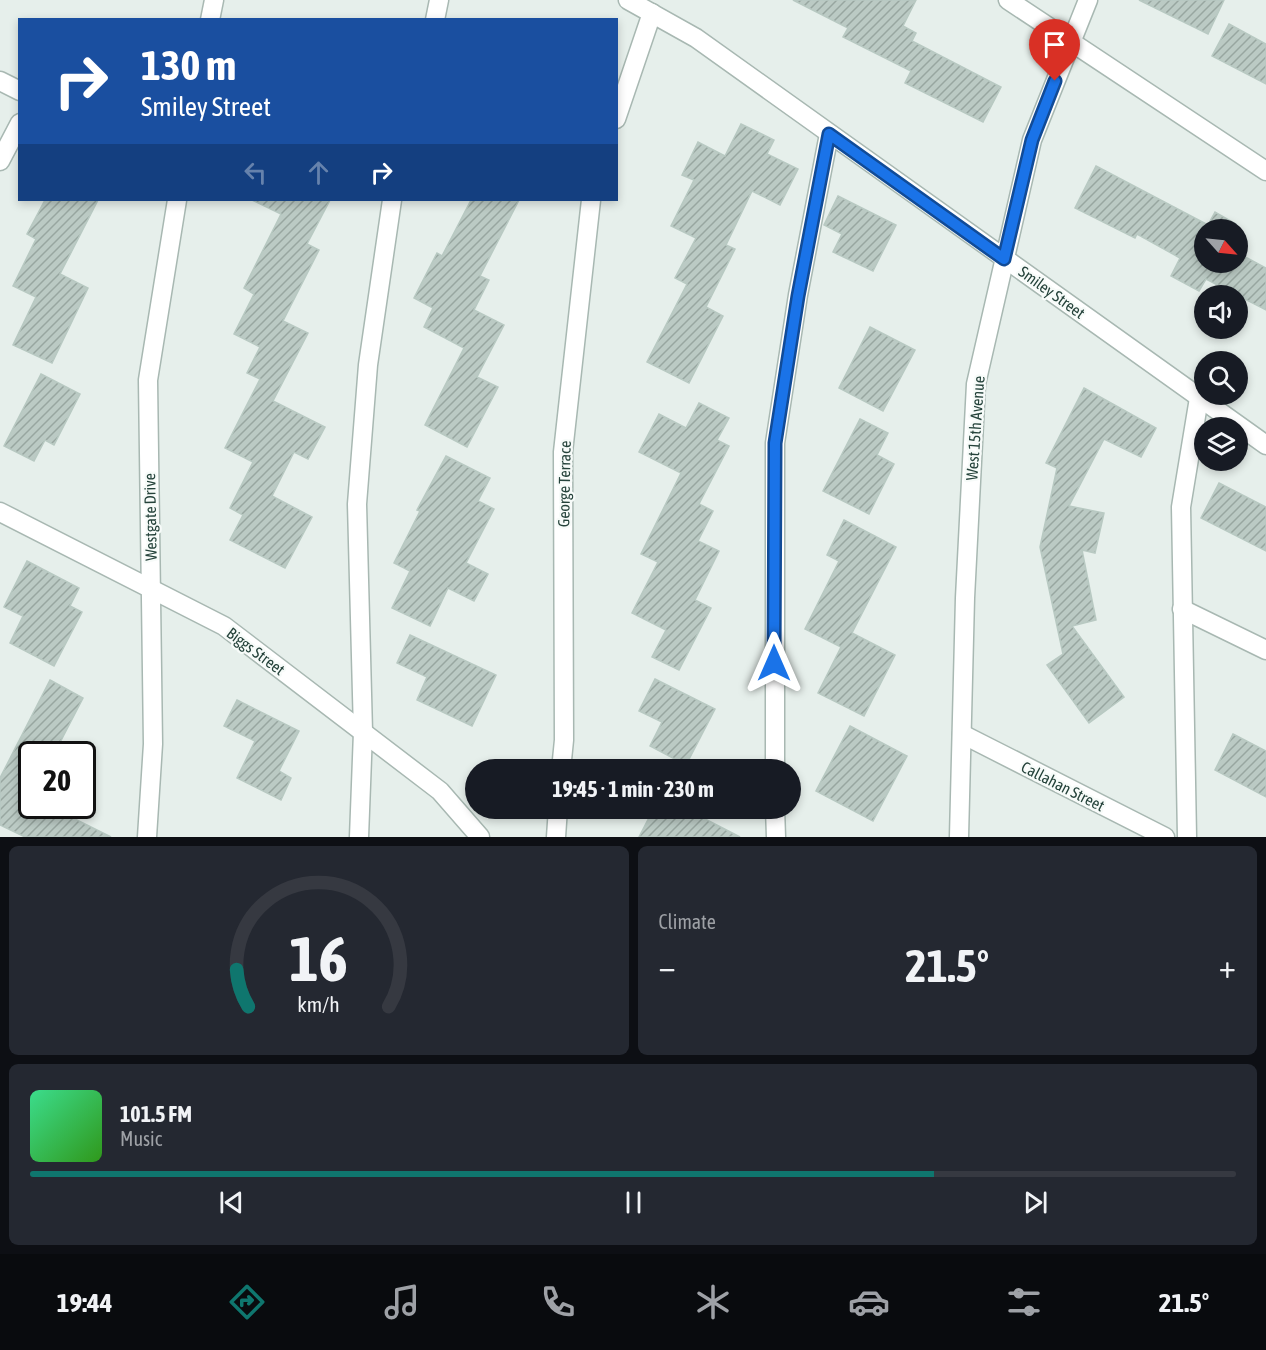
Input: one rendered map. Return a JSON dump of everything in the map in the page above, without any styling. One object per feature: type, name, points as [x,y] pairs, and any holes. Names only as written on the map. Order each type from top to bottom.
[{"type":"street","points":[[210,18],[214,0]]},
{"type":"street","points":[[436,18],[440,0]]},
{"type":"street","name":"Smiley Street","points":[[628,0],[696,38],[1194,394]]},
{"type":"street","points":[[1008,0],[1266,171]]},
{"type":"street","name":"West 15th Avenue","points":[[959,837],[976,384],[1032,140],[1088,0]]},
{"type":"street","points":[[618,113],[652,14]]},
{"type":"street","points":[[0,81],[18,90]]},
{"type":"street","points":[[0,161],[18,127]]},
{"type":"street","points":[[775,759],[775,443],[798,296],[829,134]]},
{"type":"street","name":"Westgate Drive","points":[[147,837],[153,744],[148,380],[177,201]]},
{"type":"street","points":[[359,837],[363,732],[357,504],[368,365],[392,201]]},
{"type":"street","name":"George Terrace","points":[[562,759],[564,740],[563,452],[591,201]]},
{"type":"street","points":[[1187,837],[1180,507],[1198,405]]},
{"type":"street","name":"Smiley Street","points":[[1209,405],[1266,445]]},
{"type":"street","name":"Biggs Street","points":[[0,512],[224,626],[440,791],[480,837]]},
{"type":"street","points":[[1182,609],[1266,650]]},
{"type":"street","name":"Callahan Street","points":[[962,734],[1165,837]]},
{"type":"street","points":[[556,837],[557,819]]},
{"type":"street","points":[[775,819],[776,837]]},
{"type":"building","points":[[793,0],[916,0],[903,26],[916,33],[912,41],[1001,87],[983,122],[905,83],[911,71],[843,37],[848,28]]},
{"type":"building","points":[[1139,0],[1224,0],[1208,34]]},
{"type":"building","points":[[1229,24],[1266,44],[1266,84],[1212,56]]},
{"type":"building","points":[[741,124],[774,140],[767,154],[798,169],[780,205],[752,191],[726,245],[735,249],[706,307],[723,316],[689,383],[647,362],[687,284],[675,278],[696,238],[671,226],[694,180],[682,175],[698,142],[725,156]]},
{"type":"building","points":[[1096,166],[1197,219],[1194,219],[1194,273],[1248,273],[1248,258],[1266,268],[1266,310],[1248,301],[1248,285],[1218,285],[1206,279],[1202,285],[1194,285],[1194,288],[1171,276],[1180,258],[1137,234],[1135,238],[1075,208]]},
{"type":"building","points":[[838,196],[896,225],[873,271],[833,252],[842,234],[824,225]]},
{"type":"building","points":[[44,201],[97,201],[60,274],[88,288],[52,363],[13,345],[36,297],[13,286],[36,239],[27,234]]},
{"type":"building","points":[[254,201],[329,201],[307,244],[319,250],[283,321],[308,333],[273,401],[325,427],[308,459],[294,452],[272,496],[312,517],[285,568],[230,540],[243,515],[230,508],[253,462],[225,448],[260,379],[247,373],[260,347],[234,334],[254,294],[244,288],[281,214]]},
{"type":"building","points":[[470,201],[518,201],[480,276],[489,280],[474,310],[504,325],[477,377],[498,387],[467,447],[425,425],[464,348],[424,327],[433,308],[414,298],[437,253],[442,256]]},
{"type":"building","points":[[1215,212],[1227,219],[1211,219]]},
{"type":"building","points":[[870,327],[915,350],[883,411],[839,388]]},
{"type":"building","points":[[41,374],[80,394],[54,445],[45,440],[34,461],[4,446]]},
{"type":"building","points":[[1084,388],[1156,428],[1141,457],[1104,439],[1069,506],[1104,513],[1095,553],[1082,550],[1096,620],[1072,626],[1124,697],[1089,723],[1047,665],[1063,654],[1040,547],[1057,468],[1046,463]]},
{"type":"building","points":[[699,403],[729,418],[717,440],[729,446],[699,504],[713,511],[698,541],[719,551],[695,600],[711,608],[679,670],[652,657],[666,630],[632,613],[658,562],[641,554],[681,473],[639,452],[659,414],[686,428]]},
{"type":"building","points":[[860,419],[888,433],[877,455],[894,464],[869,514],[823,491]]},
{"type":"building","points":[[446,456],[490,478],[478,501],[494,509],[466,563],[488,574],[474,601],[448,588],[430,626],[392,608],[410,571],[394,563],[420,511],[417,510]]},
{"type":"building","points":[[1219,483],[1266,507],[1266,551],[1201,518]]},
{"type":"building","points":[[844,520],[896,547],[852,633],[895,655],[864,716],[818,693],[841,647],[805,629],[839,561],[827,555]]},
{"type":"building","points":[[27,561],[79,588],[70,606],[82,612],[54,666],[10,643],[23,616],[4,607]]},
{"type":"building","points":[[410,635],[496,675],[472,726],[417,700],[427,677],[397,663]]},
{"type":"building","points":[[655,679],[715,709],[689,759],[675,759],[650,746],[662,722],[639,711]]},
{"type":"building","points":[[50,680],[83,698],[61,741],[19,741]]},
{"type":"building","points":[[237,700],[299,731],[279,771],[291,778],[281,800],[237,778],[255,741],[224,726]]},
{"type":"building","points":[[850,726],[907,756],[873,821],[816,791]]},
{"type":"building","points":[[1233,734],[1266,751],[1266,797],[1215,770]]},
{"type":"building","points":[[18,743],[18,819],[75,819],[111,837],[25,837],[0,825],[0,778]]},
{"type":"building","points":[[648,819],[705,819],[740,837],[639,837]]},
{"type":"route","points":[[774,663],[775,443],[798,296],[829,134],[1004,259],[1032,140],[1055,81]]}]
